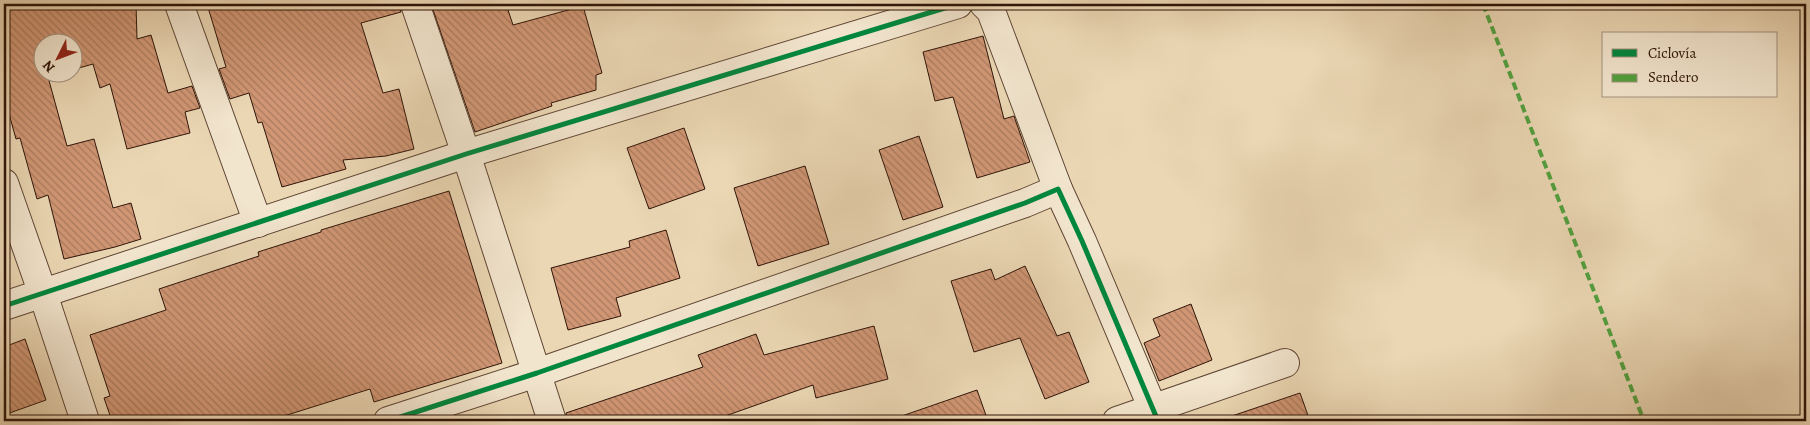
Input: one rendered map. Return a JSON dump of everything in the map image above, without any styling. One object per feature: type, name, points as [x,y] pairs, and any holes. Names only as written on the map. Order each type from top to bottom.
[{"type":"street","points":[[179,4],[258,223]]},
{"type":"street","points":[[415,4],[466,154],[552,421]]},
{"type":"street","points":[[4,306],[466,154],[958,4]]},
{"type":"street","points":[[984,4],[991,11],[1058,189],[1156,415]]},
{"type":"street","points":[[4,183],[85,421]]},
{"type":"street","points":[[388,421],[537,373],[1024,203],[1058,189]]},
{"type":"street","points":[[1117,421],[1156,415],[1285,363]]},
{"type":"building","points":[[4,4],[136,4],[137,39],[151,35],[168,93],[192,86],[200,108],[185,112],[190,133],[127,149],[110,84],[100,88],[93,64],[82,67],[82,32],[32,32],[32,82],[49,82],[67,146],[94,139],[113,208],[131,203],[141,239],[64,259],[48,195],[37,199],[20,138],[16,139],[4,96]]},
{"type":"building","points":[[207,4],[400,4],[401,12],[361,23],[383,93],[399,89],[414,149],[386,156],[343,160],[346,169],[282,187],[262,122],[258,123],[249,93],[230,99],[219,69],[226,67]]},
{"type":"building","points":[[431,4],[506,4],[513,25],[583,6],[602,73],[596,75],[596,90],[551,103],[552,106],[475,132]]},
{"type":"building","points":[[983,36],[1004,119],[1014,116],[1030,162],[977,178],[953,97],[935,101],[923,52]]},
{"type":"building","points":[[684,128],[705,189],[649,209],[627,148]]},
{"type":"building","points":[[919,136],[943,207],[903,220],[879,150]]},
{"type":"building","points":[[805,166],[829,244],[758,266],[734,188]]},
{"type":"building","points":[[449,191],[502,363],[374,402],[370,389],[268,421],[112,421],[104,398],[110,396],[90,335],[166,310],[159,289],[259,256],[258,252],[321,232],[321,230]]},
{"type":"building","points":[[666,230],[680,278],[616,298],[621,316],[568,330],[551,268],[630,247],[629,241]]},
{"type":"building","points":[[1025,266],[1057,336],[1069,332],[1089,382],[1045,399],[1020,338],[974,352],[951,281],[991,269],[995,280]]},
{"type":"building","points":[[1191,304],[1212,360],[1159,381],[1144,343],[1160,336],[1153,319]]},
{"type":"building","points":[[874,326],[888,379],[816,398],[813,385],[711,421],[567,421],[566,413],[703,367],[698,355],[756,334],[764,355]]},
{"type":"building","points":[[25,339],[46,400],[4,415],[4,347]]},
{"type":"building","points":[[977,390],[988,421],[897,421],[896,418]]},
{"type":"building","points":[[1300,393],[1310,421],[1230,421],[1229,417]]},
{"type":"marked path","points":[[1483,4],[1644,421]]},
{"type":"cycle path","points":[[4,306],[466,154],[958,4]]},
{"type":"cycle path","points":[[388,421],[537,373],[1025,203],[1058,189],[1158,421]]}]
